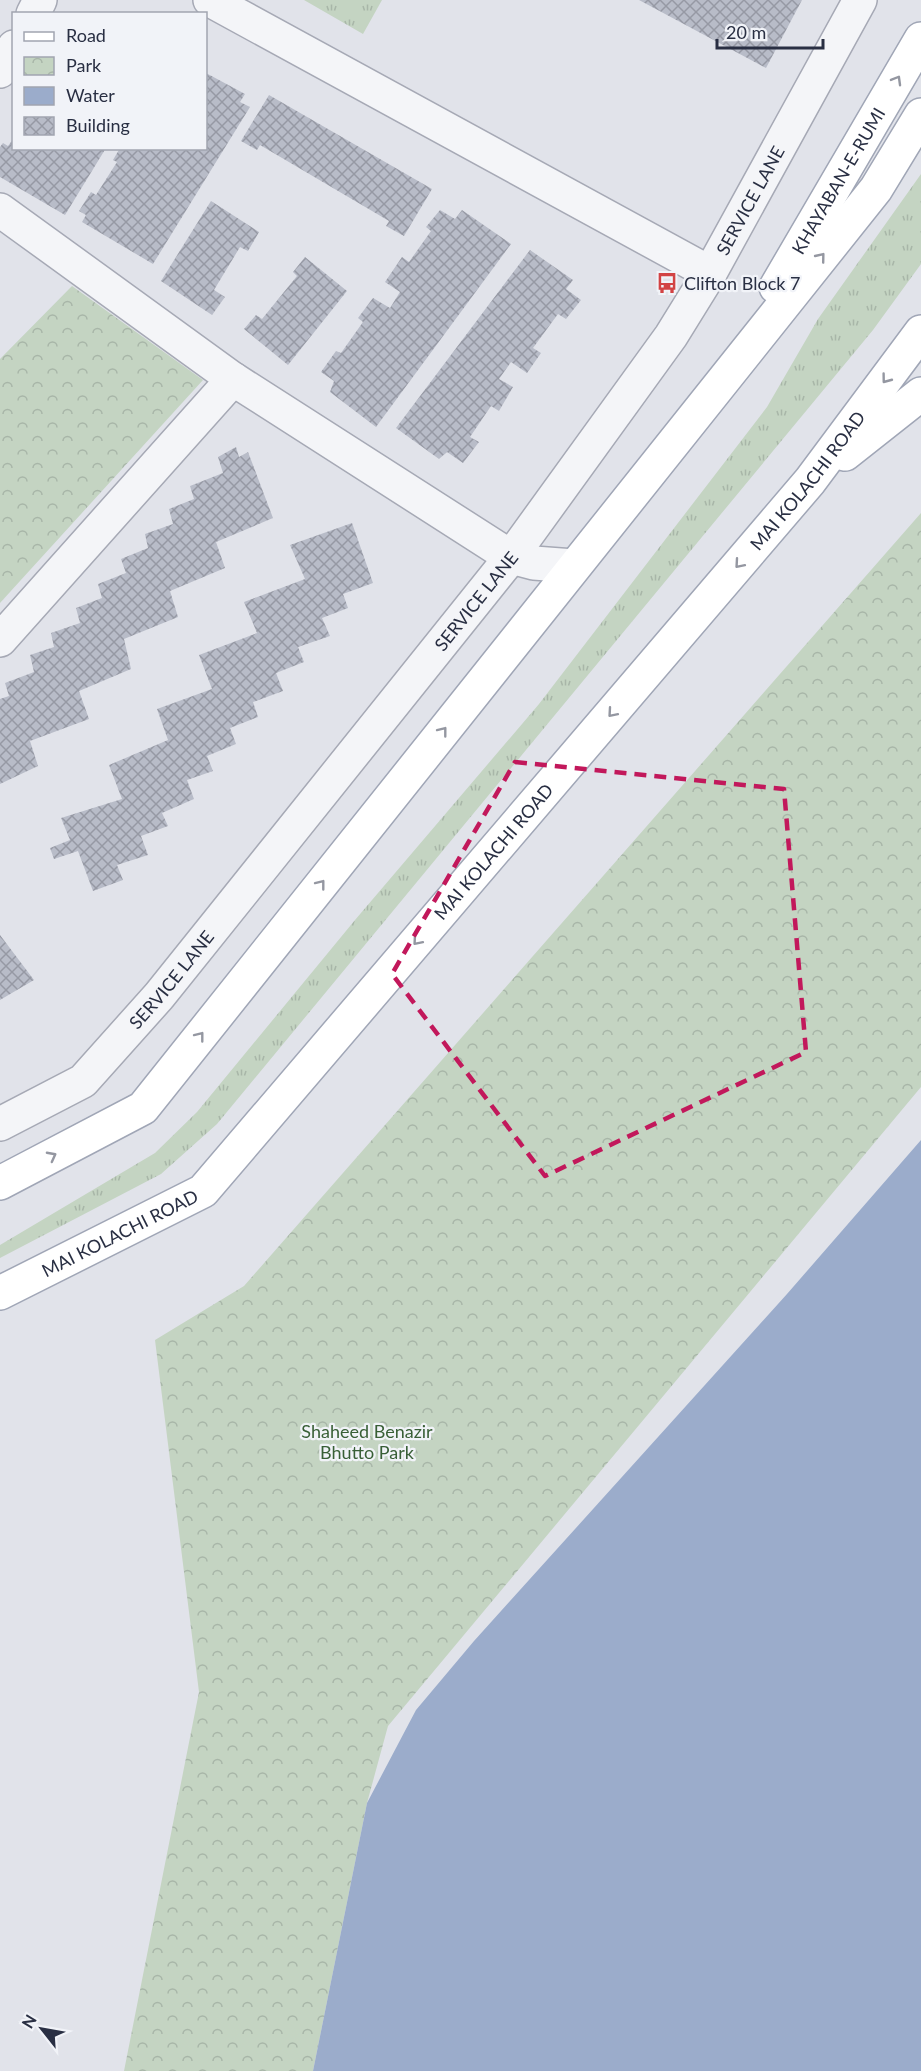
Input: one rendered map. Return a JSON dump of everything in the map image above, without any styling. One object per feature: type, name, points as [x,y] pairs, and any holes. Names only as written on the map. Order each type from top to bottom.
[{"type":"main road","name":"KHAYABAN-E-RUMI","points":[[719,384],[921,39]]},
{"type":"main road","points":[[0,1184],[143,1108],[876,189],[921,115]]},
{"type":"main road","name":"MAI KOLACHI ROAD","points":[[0,1293],[203,1191],[810,481],[921,332]]},
{"type":"main road","points":[[810,481],[921,394]]},
{"type":"street","points":[[210,0],[711,273]]},
{"type":"street","name":"SERVICE LANE","points":[[0,1124],[83,1081],[159,996],[511,557],[671,336],[711,273],[860,0]]},
{"type":"street","points":[[0,71],[12,50]]},
{"type":"street","points":[[0,210],[233,379],[511,557],[534,563],[574,566]]},
{"type":"street","points":[[0,640],[233,379]]},
{"type":"highlighted area","points":[[515,762],[784,789],[806,1052],[545,1176],[392,974]]},
{"type":"green space","points":[[304,0],[382,0],[363,34]]},
{"type":"green space","points":[[921,174],[921,264],[873,330],[217,1124],[161,1174],[0,1258],[0,1245],[155,1153],[197,1112],[355,920],[539,704],[767,407],[818,319]]},
{"type":"green space","points":[[72,286],[203,380],[0,603],[0,359]]},
{"type":"green space","name":"Shaheed Benazir Bhutto Park","points":[[921,513],[921,1087],[388,1726],[367,1803],[313,2071],[124,2071],[199,1692],[155,1340],[244,1286]]},
{"type":"water","points":[[921,1140],[921,2071],[313,2071],[367,1803],[416,1710],[474,1641],[787,1294]]},
{"type":"building","points":[[639,0],[802,0],[766,68]]},
{"type":"building","points":[[207,74],[245,94],[240,102],[250,107],[153,264],[82,222],[86,215],[79,211],[91,192],[96,195],[117,162],[113,160],[119,150],[207,150]]},
{"type":"building","points":[[269,95],[432,189],[404,236],[386,226],[389,221],[260,145],[257,150],[241,141]]},
{"type":"building","points":[[12,141],[12,150],[105,150],[65,215],[0,177],[0,147],[3,143],[8,146]]},
{"type":"building","points":[[211,201],[259,232],[248,251],[240,247],[214,290],[225,297],[212,315],[161,281]]},
{"type":"building","points":[[440,210],[455,219],[462,210],[511,244],[376,427],[330,392],[334,381],[321,372],[336,351],[341,353],[363,322],[358,318],[373,298],[390,308],[400,292],[385,282],[402,257],[409,262],[431,231],[426,227]]},
{"type":"building","points":[[530,250],[573,280],[566,289],[581,300],[566,319],[558,314],[533,348],[541,353],[527,373],[511,362],[499,379],[513,387],[499,411],[491,406],[470,437],[479,442],[463,463],[447,452],[439,459],[396,428]]},
{"type":"building","points":[[305,257],[347,291],[288,365],[244,329],[256,315],[262,319],[297,276],[293,272]]},
{"type":"building","points":[[236,447],[239,457],[248,452],[273,518],[216,542],[225,568],[170,591],[178,617],[124,639],[131,669],[79,691],[89,719],[30,741],[38,766],[0,784],[0,699],[9,696],[5,683],[34,672],[30,655],[54,647],[51,633],[80,623],[76,608],[102,598],[98,584],[126,573],[121,559],[148,548],[145,534],[173,524],[169,509],[194,499],[190,486],[223,473],[218,457]]},
{"type":"building","points":[[352,523],[373,583],[343,594],[348,608],[322,618],[330,636],[298,647],[304,662],[276,673],[283,691],[253,702],[258,717],[230,728],[236,744],[207,756],[213,771],[187,780],[194,799],[162,813],[168,826],[141,836],[148,855],[117,865],[123,880],[93,891],[78,851],[54,859],[50,848],[70,840],[61,818],[122,799],[109,765],[168,740],[157,709],[212,689],[199,655],[257,633],[244,602],[305,579],[290,545]]},
{"type":"building","points":[[0,935],[34,980],[0,1000]]},
{"type":"place","name":"Clifton Block 7","points":[[667,283]]}]
